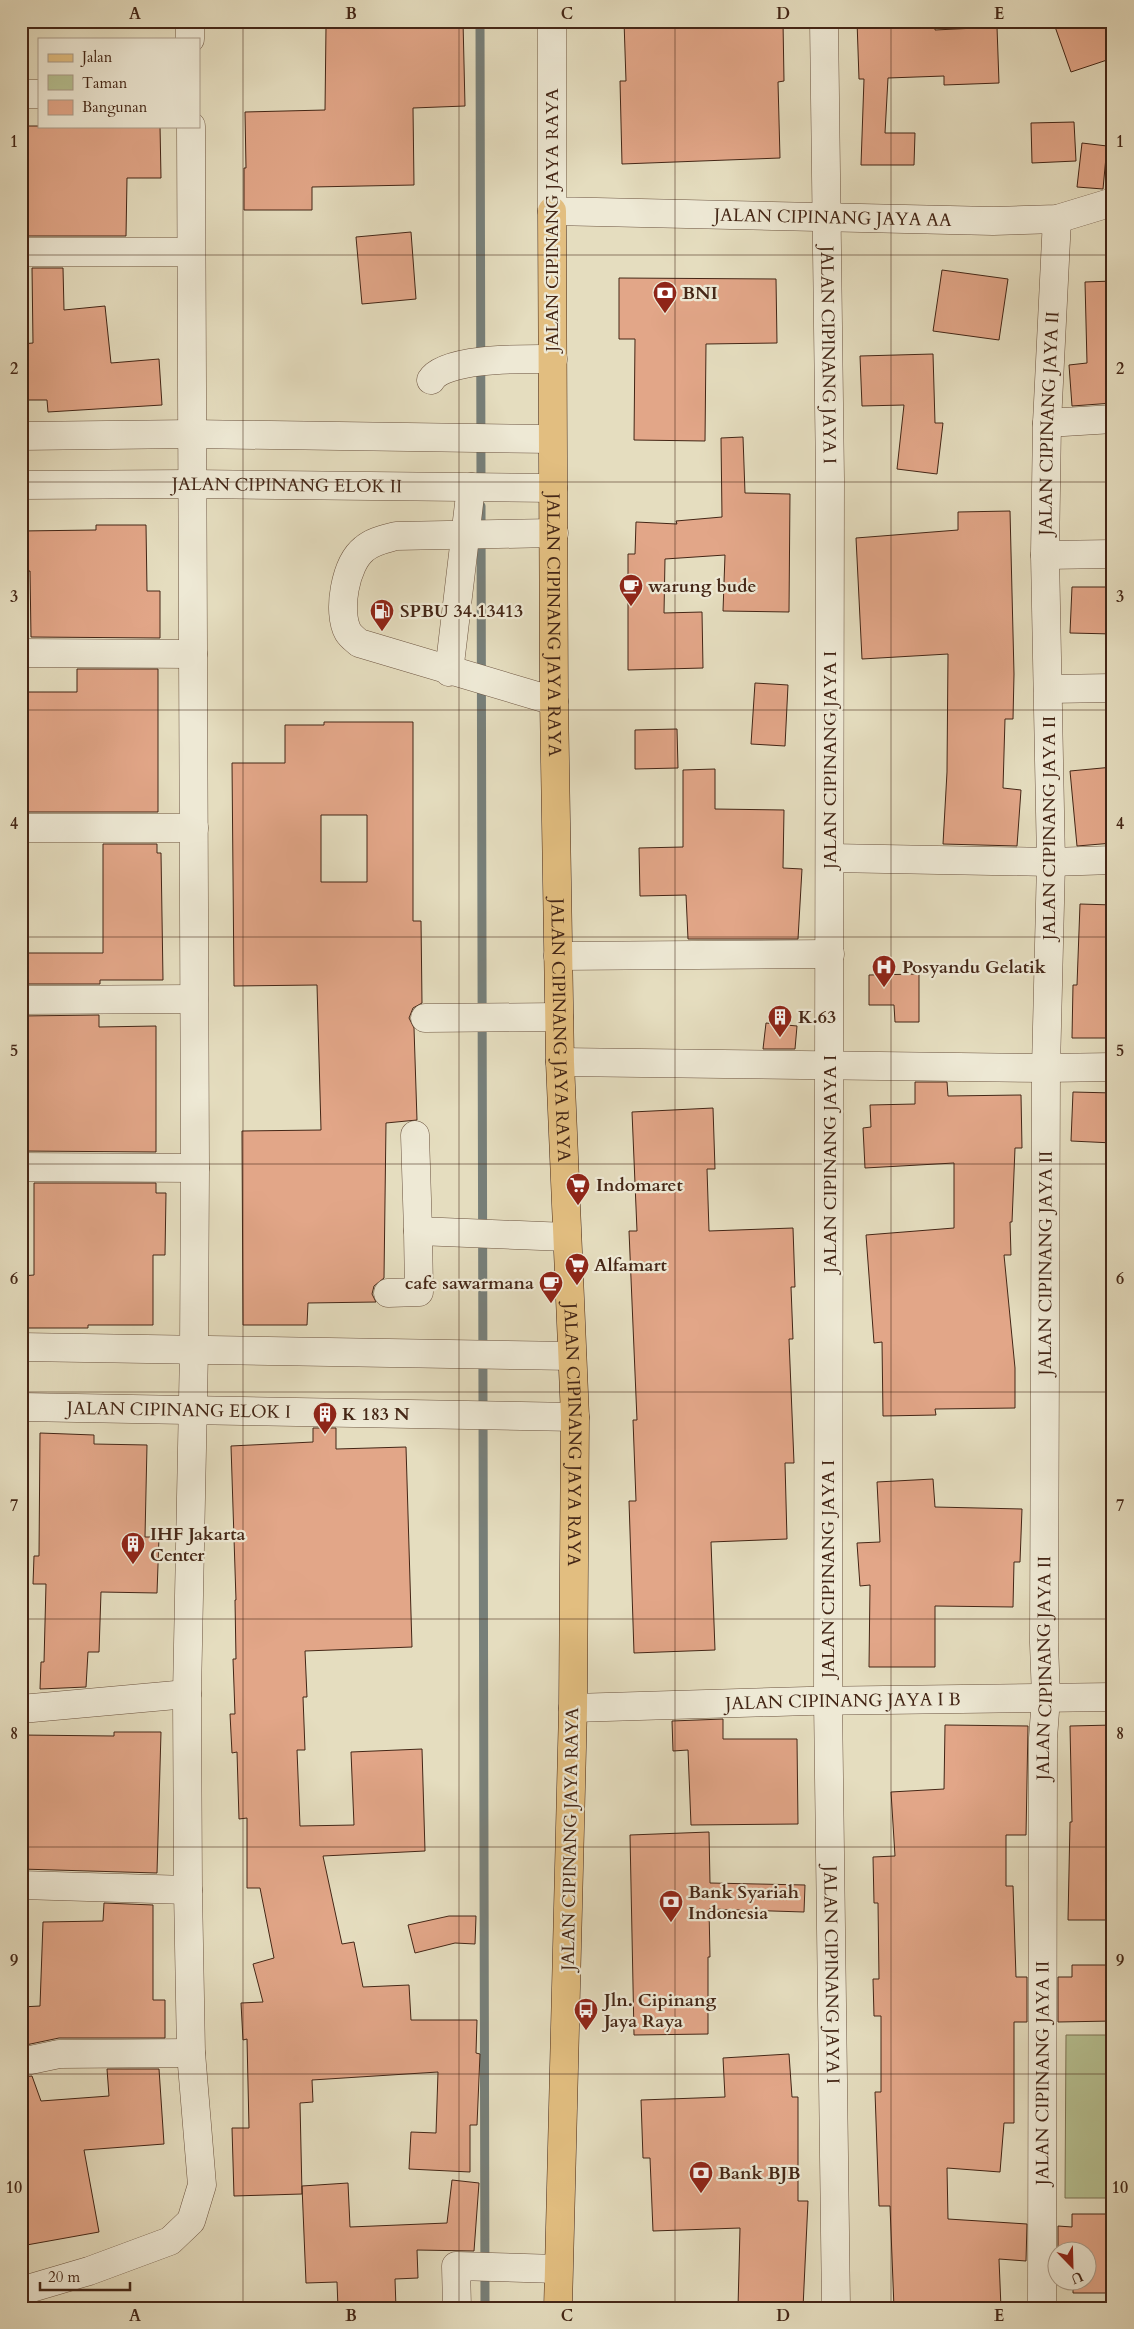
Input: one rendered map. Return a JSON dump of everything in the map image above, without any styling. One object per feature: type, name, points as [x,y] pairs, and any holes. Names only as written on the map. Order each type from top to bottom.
[{"type":"main road","name":"JALAN CIPINANG JAYA RAYA","points":[[552,211],[553,359],[544,489],[554,533],[554,701],[560,1062],[575,1417],[573,1708],[558,2308]]},
{"type":"street","points":[[190,21],[190,38]]},
{"type":"street","name":"JALAN CIPINANG JAYA RAYA","points":[[552,21],[552,211]]},
{"type":"street","name":"JALAN CIPINANG JAYA I","points":[[824,21],[828,218],[830,858],[828,1702],[836,2308]]},
{"type":"street","points":[[21,94],[38,94]]},
{"type":"street","points":[[21,2291],[89,2271],[170,2241],[191,2221],[202,2185],[191,2053],[188,1890],[187,1694],[191,1410],[194,1350],[195,1168],[191,128]]},
{"type":"street","name":"JALAN CIPINANG JAYA AA","points":[[552,211],[993,222],[1057,219],[1113,202]]},
{"type":"street","name":"JALAN CIPINANG JAYA II","points":[[1042,2308],[1043,1738],[1046,1698],[1044,1643],[1046,1068],[1050,862],[1045,555],[1047,423],[1057,219]]},
{"type":"street","points":[[21,252],[191,252]]},
{"type":"street","points":[[431,380],[435,373],[442,369],[472,363],[521,358],[553,359]]},
{"type":"street","points":[[1047,423],[1113,419]]},
{"type":"street","points":[[21,436],[192,434],[547,438]]},
{"type":"street","name":"JALAN CIPINANG ELOK II","points":[[21,485],[192,484],[544,489]]},
{"type":"street","points":[[470,677],[476,536],[475,487]]},
{"type":"street","points":[[554,533],[476,536],[396,536],[378,541],[363,549],[352,562],[342,602],[343,617],[349,633],[360,643],[554,701]]},
{"type":"street","points":[[1045,555],[1113,554]]},
{"type":"street","points":[[21,653],[193,654]]},
{"type":"street","points":[[1048,689],[1113,688]]},
{"type":"street","points":[[21,828],[194,828]]},
{"type":"street","points":[[830,858],[1050,862],[1113,860]]},
{"type":"street","points":[[558,956],[830,954]]},
{"type":"street","points":[[21,1000],[194,999]]},
{"type":"street","points":[[425,1018],[559,1017]]},
{"type":"street","points":[[560,1062],[1046,1068],[1113,1067]]},
{"type":"street","points":[[388,1293],[419,1292],[415,1135]]},
{"type":"street","points":[[21,1168],[195,1168]]},
{"type":"street","points":[[418,1231],[567,1237]]},
{"type":"street","points":[[21,1347],[572,1356]]},
{"type":"street","name":"JALAN CIPINANG ELOK I","points":[[21,1407],[575,1417]]},
{"type":"street","points":[[21,1709],[187,1694]]},
{"type":"street","name":"JALAN CIPINANG JAYA I B","points":[[573,1708],[1113,1697]]},
{"type":"street","points":[[21,1885],[188,1890]]},
{"type":"street","points":[[21,2062],[59,2054],[191,2053]]},
{"type":"street","points":[[457,2308],[456,2266],[558,2269]]},
{"type":"green space","points":[[1066,2035],[1113,2035],[1113,2198],[1065,2198]]},
{"type":"building","points":[[421,21],[463,21],[465,106],[413,108],[414,185],[312,187],[312,210],[244,210],[244,168],[246,168],[245,112],[325,110],[326,27],[422,28]]},
{"type":"building","points":[[624,21],[695,21],[695,25],[783,22],[784,81],[778,82],[780,158],[622,164],[620,81],[626,81]]},
{"type":"building","points":[[857,21],[935,21],[935,30],[997,27],[999,83],[944,85],[944,76],[888,78],[885,133],[915,133],[914,165],[861,165],[864,79],[859,79]]},
{"type":"building","points":[[1053,21],[1113,21],[1113,58],[1071,72]]},
{"type":"building","points":[[1074,122],[1076,161],[1032,163],[1031,123]]},
{"type":"building","points":[[21,126],[38,126],[38,128],[160,128],[161,178],[127,178],[126,236],[25,236],[26,179],[21,179]]},
{"type":"building","points":[[1082,143],[1107,146],[1103,189],[1077,187]]},
{"type":"building","points":[[411,232],[416,299],[362,304],[356,237]]},
{"type":"building","points":[[32,268],[63,268],[64,310],[105,306],[111,363],[159,359],[162,405],[48,412],[47,400],[21,400],[21,344],[33,343]]},
{"type":"building","points":[[942,270],[1008,279],[999,340],[933,331]]},
{"type":"building","points":[[619,278],[776,279],[777,343],[706,344],[705,441],[634,440],[635,339],[619,339]]},
{"type":"building","points":[[1113,281],[1113,403],[1072,406],[1069,365],[1087,363],[1085,282]]},
{"type":"building","points":[[933,354],[935,423],[943,423],[937,474],[897,469],[904,405],[862,406],[860,356]]},
{"type":"building","points":[[743,437],[745,493],[790,494],[789,612],[723,611],[725,555],[665,559],[664,613],[702,612],[703,668],[628,670],[628,554],[635,554],[636,522],[677,524],[676,521],[722,517],[721,438]]},
{"type":"building","points":[[1010,511],[1014,674],[1013,719],[1005,719],[1003,788],[1021,790],[1017,846],[943,844],[947,772],[948,654],[862,659],[856,538],[958,530],[958,512]]},
{"type":"building","points":[[96,525],[146,525],[147,591],[160,591],[160,638],[31,637],[30,571],[21,571],[21,531],[96,530]]},
{"type":"building","points":[[1072,587],[1113,587],[1113,634],[1070,633]]},
{"type":"building","points":[[77,669],[158,669],[158,812],[21,812],[21,692],[77,692]]},
{"type":"building","points":[[755,683],[788,685],[785,746],[751,744]]},
{"type":"building","points":[[324,722],[413,722],[413,921],[421,921],[422,1003],[413,1008],[409,1018],[414,1028],[417,1120],[386,1123],[384,1278],[374,1286],[372,1294],[376,1302],[308,1303],[307,1325],[243,1325],[242,1131],[321,1130],[317,985],[234,986],[232,763],[285,763],[285,725],[324,725]],"holes":[[[321,815],[367,815],[367,882],[321,882]]]},
{"type":"building","points":[[677,729],[678,768],[635,769],[635,730]]},
{"type":"building","points":[[1113,767],[1113,843],[1077,846],[1070,771]]},
{"type":"building","points":[[715,769],[715,809],[784,810],[783,868],[802,869],[798,939],[688,939],[686,895],[640,896],[639,848],[683,847],[683,770]]},
{"type":"building","points":[[103,844],[157,844],[157,853],[161,853],[163,980],[100,980],[100,984],[21,984],[21,953],[103,953]]},
{"type":"building","points":[[1080,904],[1113,905],[1113,1038],[1072,1038],[1073,985],[1077,985]]},
{"type":"building","points":[[919,974],[919,1022],[895,1022],[894,1005],[869,1005],[869,975]]},
{"type":"building","points":[[99,1015],[99,1027],[156,1026],[156,1152],[21,1151],[21,1016]]},
{"type":"building","name":"K.63","points":[[766,1023],[797,1026],[795,1049],[763,1049]]},
{"type":"building","points":[[915,1082],[947,1082],[948,1096],[1021,1095],[1022,1148],[1015,1148],[1012,1222],[1010,1222],[1011,1255],[1004,1255],[1015,1368],[1015,1408],[935,1409],[936,1415],[883,1416],[882,1342],[874,1343],[866,1235],[954,1228],[954,1163],[865,1168],[863,1128],[871,1127],[870,1105],[915,1104]]},
{"type":"building","points":[[1073,1092],[1113,1093],[1113,1143],[1071,1141]]},
{"type":"building","points":[[713,1108],[715,1169],[707,1169],[709,1231],[793,1228],[795,1287],[791,1287],[793,1339],[789,1339],[794,1463],[785,1463],[787,1539],[711,1542],[715,1650],[634,1653],[629,1501],[636,1501],[633,1420],[637,1420],[629,1231],[637,1231],[632,1112]]},
{"type":"building","points":[[34,1183],[156,1183],[156,1193],[166,1193],[165,1255],[153,1255],[153,1325],[88,1325],[88,1328],[21,1328],[21,1276],[34,1275]]},
{"type":"building","points":[[313,1428],[336,1428],[336,1449],[406,1447],[412,1647],[305,1651],[307,1697],[303,1697],[305,1750],[297,1750],[300,1826],[354,1825],[351,1752],[422,1749],[425,1851],[323,1856],[342,1944],[354,1942],[363,1987],[409,1985],[411,2020],[477,2020],[476,2053],[480,2054],[477,2125],[470,2125],[470,2172],[409,2169],[411,2132],[436,2133],[438,2072],[312,2080],[313,2102],[300,2103],[302,2194],[234,2196],[232,2128],[249,2128],[247,2039],[243,2040],[241,2003],[263,2002],[253,1964],[274,1958],[260,1888],[247,1888],[247,1818],[239,1819],[237,1752],[232,1753],[230,1714],[235,1714],[233,1659],[236,1659],[236,1600],[231,1446],[313,1442]]},
{"type":"building","points":[[40,1433],[94,1435],[94,1444],[147,1445],[145,1537],[159,1537],[157,1593],[101,1592],[99,1652],[88,1652],[86,1687],[40,1689],[41,1662],[44,1662],[46,1584],[33,1584],[34,1556],[39,1556]]},
{"type":"building","points":[[933,1479],[935,1507],[1022,1509],[1020,1562],[1014,1562],[1013,1607],[935,1606],[935,1667],[869,1667],[870,1585],[860,1586],[857,1543],[880,1542],[877,1482]]},
{"type":"building","points":[[723,1719],[723,1739],[797,1739],[798,1824],[691,1825],[688,1750],[673,1751],[672,1721]]},
{"type":"building","points":[[945,1725],[1028,1726],[1026,1835],[1006,1835],[1006,1886],[1013,1886],[1016,1977],[1027,1977],[1027,2022],[1014,2022],[1014,2123],[1004,2123],[1000,2172],[947,2168],[948,2219],[1027,2224],[1026,2261],[999,2259],[1001,2308],[894,2308],[890,2206],[879,2206],[875,2092],[881,2092],[881,2016],[874,2016],[873,1979],[879,1979],[878,1903],[874,1903],[873,1857],[895,1856],[891,1792],[944,1789]]},
{"type":"building","points":[[1113,1725],[1113,1920],[1068,1920],[1070,1822],[1072,1822],[1070,1726]]},
{"type":"building","points":[[114,1732],[161,1732],[157,1873],[21,1869],[21,1735],[114,1736]]},
{"type":"building","points":[[709,1832],[710,1883],[805,1885],[804,1912],[709,1909],[708,2034],[634,2035],[630,1835]]},
{"type":"building","points":[[104,1903],[153,1905],[153,2000],[165,2000],[165,2038],[59,2038],[21,2046],[21,2007],[40,2006],[43,1922],[103,1921]]},
{"type":"building","points":[[449,1916],[476,1916],[475,1944],[455,1943],[415,1953],[408,1925]]},
{"type":"building","points":[[1072,1965],[1113,1965],[1113,2021],[1058,2022],[1058,1977],[1072,1977]]},
{"type":"building","points":[[789,2054],[792,2097],[798,2097],[798,2201],[808,2201],[803,2308],[738,2308],[740,2228],[653,2231],[650,2158],[643,2158],[641,2100],[725,2097],[723,2058]]},
{"type":"building","points":[[107,2069],[159,2069],[164,2144],[84,2150],[99,2232],[21,2246],[21,2077],[32,2076],[41,2101],[109,2096]]},
{"type":"building","points":[[452,2180],[479,2183],[474,2251],[417,2250],[418,2278],[395,2279],[396,2308],[338,2308],[337,2282],[306,2283],[302,2186],[348,2183],[350,2227],[447,2223]]},
{"type":"building","points":[[1072,2214],[1113,2214],[1113,2293],[1073,2293],[1096,2292],[1096,2242],[1058,2242],[1058,2226],[1072,2227]]},
{"type":"waterway","points":[[480,21],[481,483]]},
{"type":"waterway","points":[[481,506],[485,2308]]},
{"type":"place","name":"BNI","points":[[665,314]]},
{"type":"place","name":"warung bude","points":[[631,607]]},
{"type":"place","name":"SPBU 34.13413","points":[[382,632]]},
{"type":"place","name":"Posyandu Gelatik","points":[[884,988]]},
{"type":"place","name":"K.63","points":[[780,1038]]},
{"type":"place","name":"Indomaret","points":[[578,1206]]},
{"type":"place","name":"Alfamart","points":[[577,1286]]},
{"type":"place","name":"cafe sawarmana","points":[[551,1304]]},
{"type":"place","name":"K 183 N","points":[[325,1435]]},
{"type":"place","name":"IHF Jakarta Center","points":[[133,1565]]},
{"type":"place","name":"Bank Syariah Indonesia","points":[[671,1923]]},
{"type":"place","name":"Jln. Cipinang Jaya Raya","points":[[586,2031]]},
{"type":"place","name":"Bank BJB","points":[[701,2194]]}]
